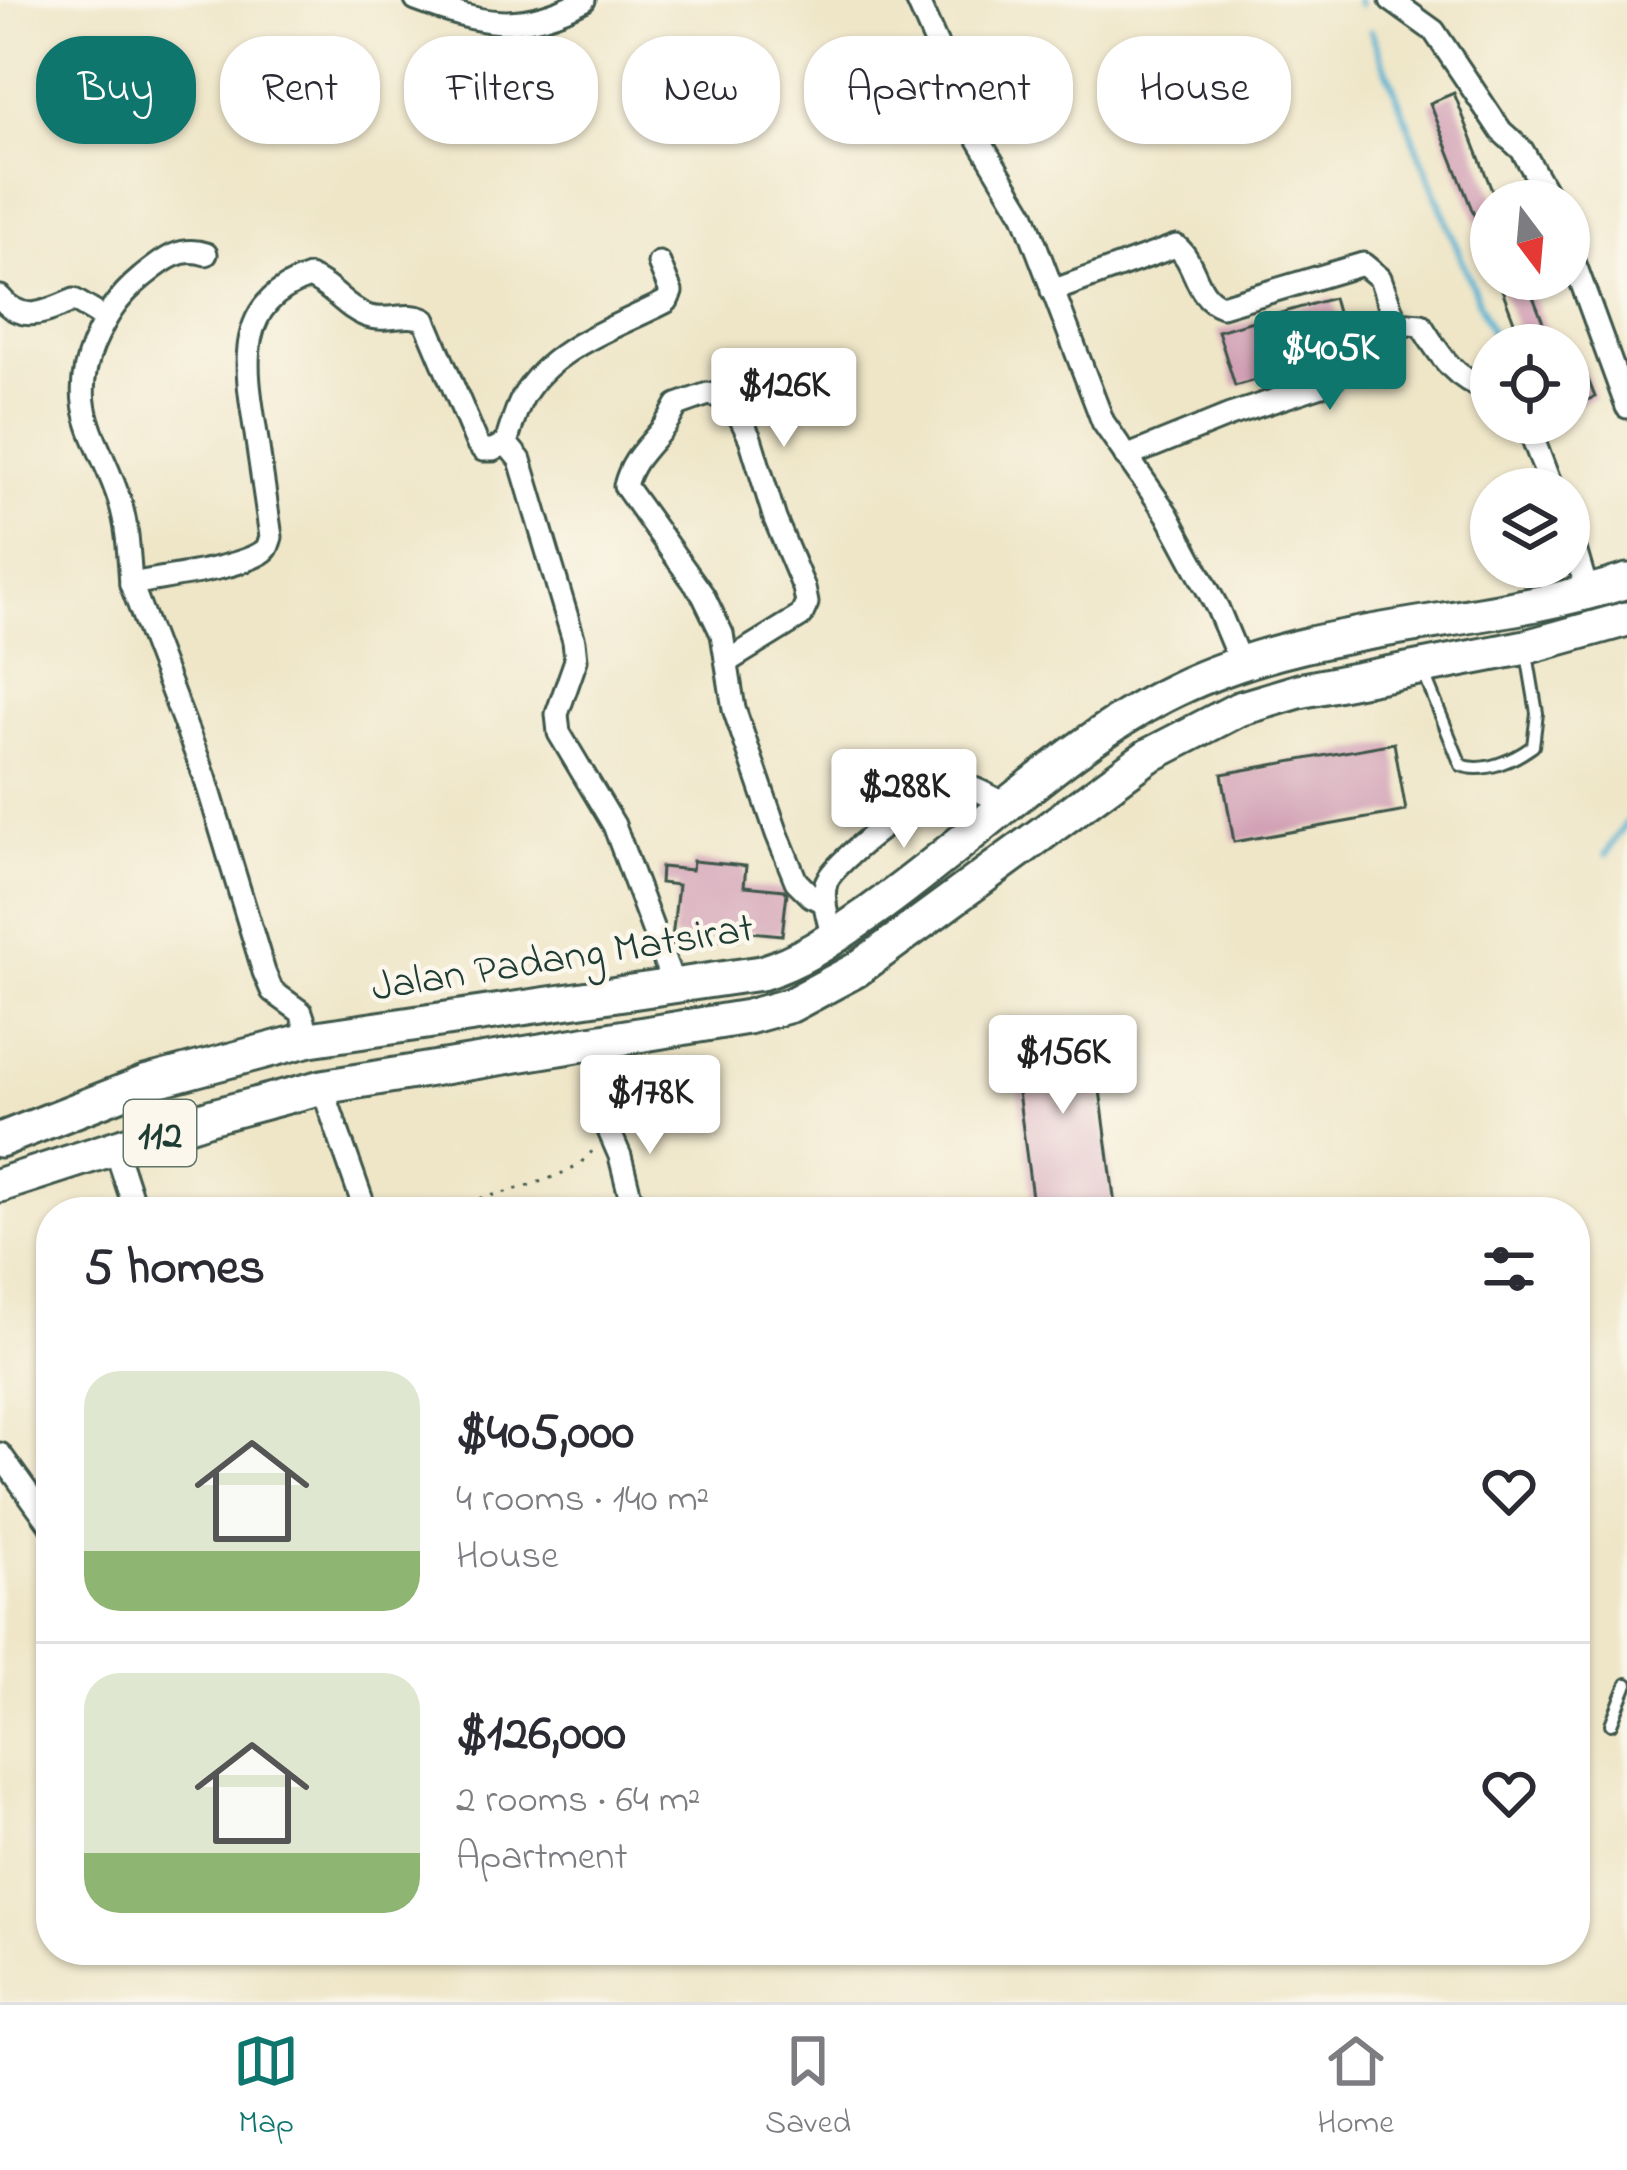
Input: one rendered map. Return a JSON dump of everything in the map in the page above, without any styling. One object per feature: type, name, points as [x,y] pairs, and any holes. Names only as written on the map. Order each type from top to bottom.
[{"type":"main road","name":"Jalan Padang Matsirat","points":[[0,1140],[145,1083],[310,1040],[761,973],[812,954],[1129,717],[1171,692],[1241,664],[1349,636],[1588,593],[1627,581]]},
{"type":"main road","name":"Jalan Padang Matsirat","points":[[0,1185],[213,1116],[322,1088],[748,1017],[791,1005],[856,970],[1176,739],[1239,709],[1299,691],[1526,647],[1627,619]]},
{"type":"main road","points":[[310,1040],[322,1088]]},
{"type":"street","points":[[416,0],[495,25],[542,17],[584,0]]},
{"type":"street","points":[[917,0],[980,140],[1024,215],[1103,422],[1167,514],[1241,664]]},
{"type":"street","points":[[1391,0],[1434,31],[1501,131],[1522,150],[1538,180]]},
{"type":"street","points":[[1052,291],[1176,246],[1184,250],[1204,294],[1222,306],[1363,264],[1380,278],[1396,323]]},
{"type":"street","points":[[206,254],[184,250],[125,291],[104,318],[81,376],[81,392],[124,517],[130,584],[205,778],[264,972],[272,991],[301,1012],[310,1040]]},
{"type":"street","points":[[130,584],[210,569],[262,553],[268,546],[271,537],[247,349],[263,308],[286,285],[309,277],[372,318],[425,320],[477,443],[483,450],[493,450],[506,443],[520,401],[552,363],[667,301],[671,292],[658,263]]},
{"type":"street","points":[[0,297],[27,316],[74,300],[104,318]]},
{"type":"street","points":[[1588,300],[1627,407]]},
{"type":"street","points":[[1126,457],[1322,385],[1396,323],[1421,325],[1444,363],[1470,384]]},
{"type":"street","points":[[728,662],[783,630],[801,616],[807,603],[750,438],[736,409],[722,397],[708,394],[677,405],[659,439],[631,464],[626,486],[703,595],[722,634],[734,709],[796,880],[811,896],[826,902]]},
{"type":"street","points":[[506,443],[520,460],[574,641],[576,660],[557,714],[559,733],[614,825],[674,986]]},
{"type":"street","points":[[1587,588],[1588,593]]},
{"type":"street","points":[[833,938],[826,902],[828,877],[844,857],[936,789],[955,785],[1008,806]]},
{"type":"street","points":[[594,1043],[606,1090],[607,1126],[630,1197]]},
{"type":"street","points":[[322,1088],[361,1197]]},
{"type":"street","points":[[115,1148],[131,1197]]},
{"type":"street","points":[[0,1454],[36,1504]]},
{"type":"lane","points":[[1421,666],[1461,765],[1485,767],[1520,756],[1533,746],[1537,713],[1526,647]]},
{"type":"lane","points":[[1612,1724],[1627,1684]]},
{"type":"path","points":[[479,1197],[559,1176],[588,1159],[607,1126]]},
{"type":"building","points":[[1454,93],[1488,180],[1470,180],[1470,205],[1430,103]]},
{"type":"building","points":[[1333,298],[1346,345],[1336,356],[1235,386],[1218,331]]},
{"type":"building","points":[[1506,300],[1534,300],[1544,324],[1515,324]]},
{"type":"building","points":[[1394,743],[1406,811],[1234,842],[1222,774]]},
{"type":"building","points":[[693,861],[746,866],[744,886],[784,890],[782,935],[740,931],[738,941],[672,938],[678,885],[660,883],[661,867],[692,870]]},
{"type":"building","points":[[1091,1021],[1114,1197],[1032,1197],[1010,1032]]},
{"type":"waterway","points":[[1358,0],[1360,5]]},
{"type":"waterway","points":[[1371,31],[1488,324]]},
{"type":"waterway","points":[[1606,854],[1627,821]]}]
